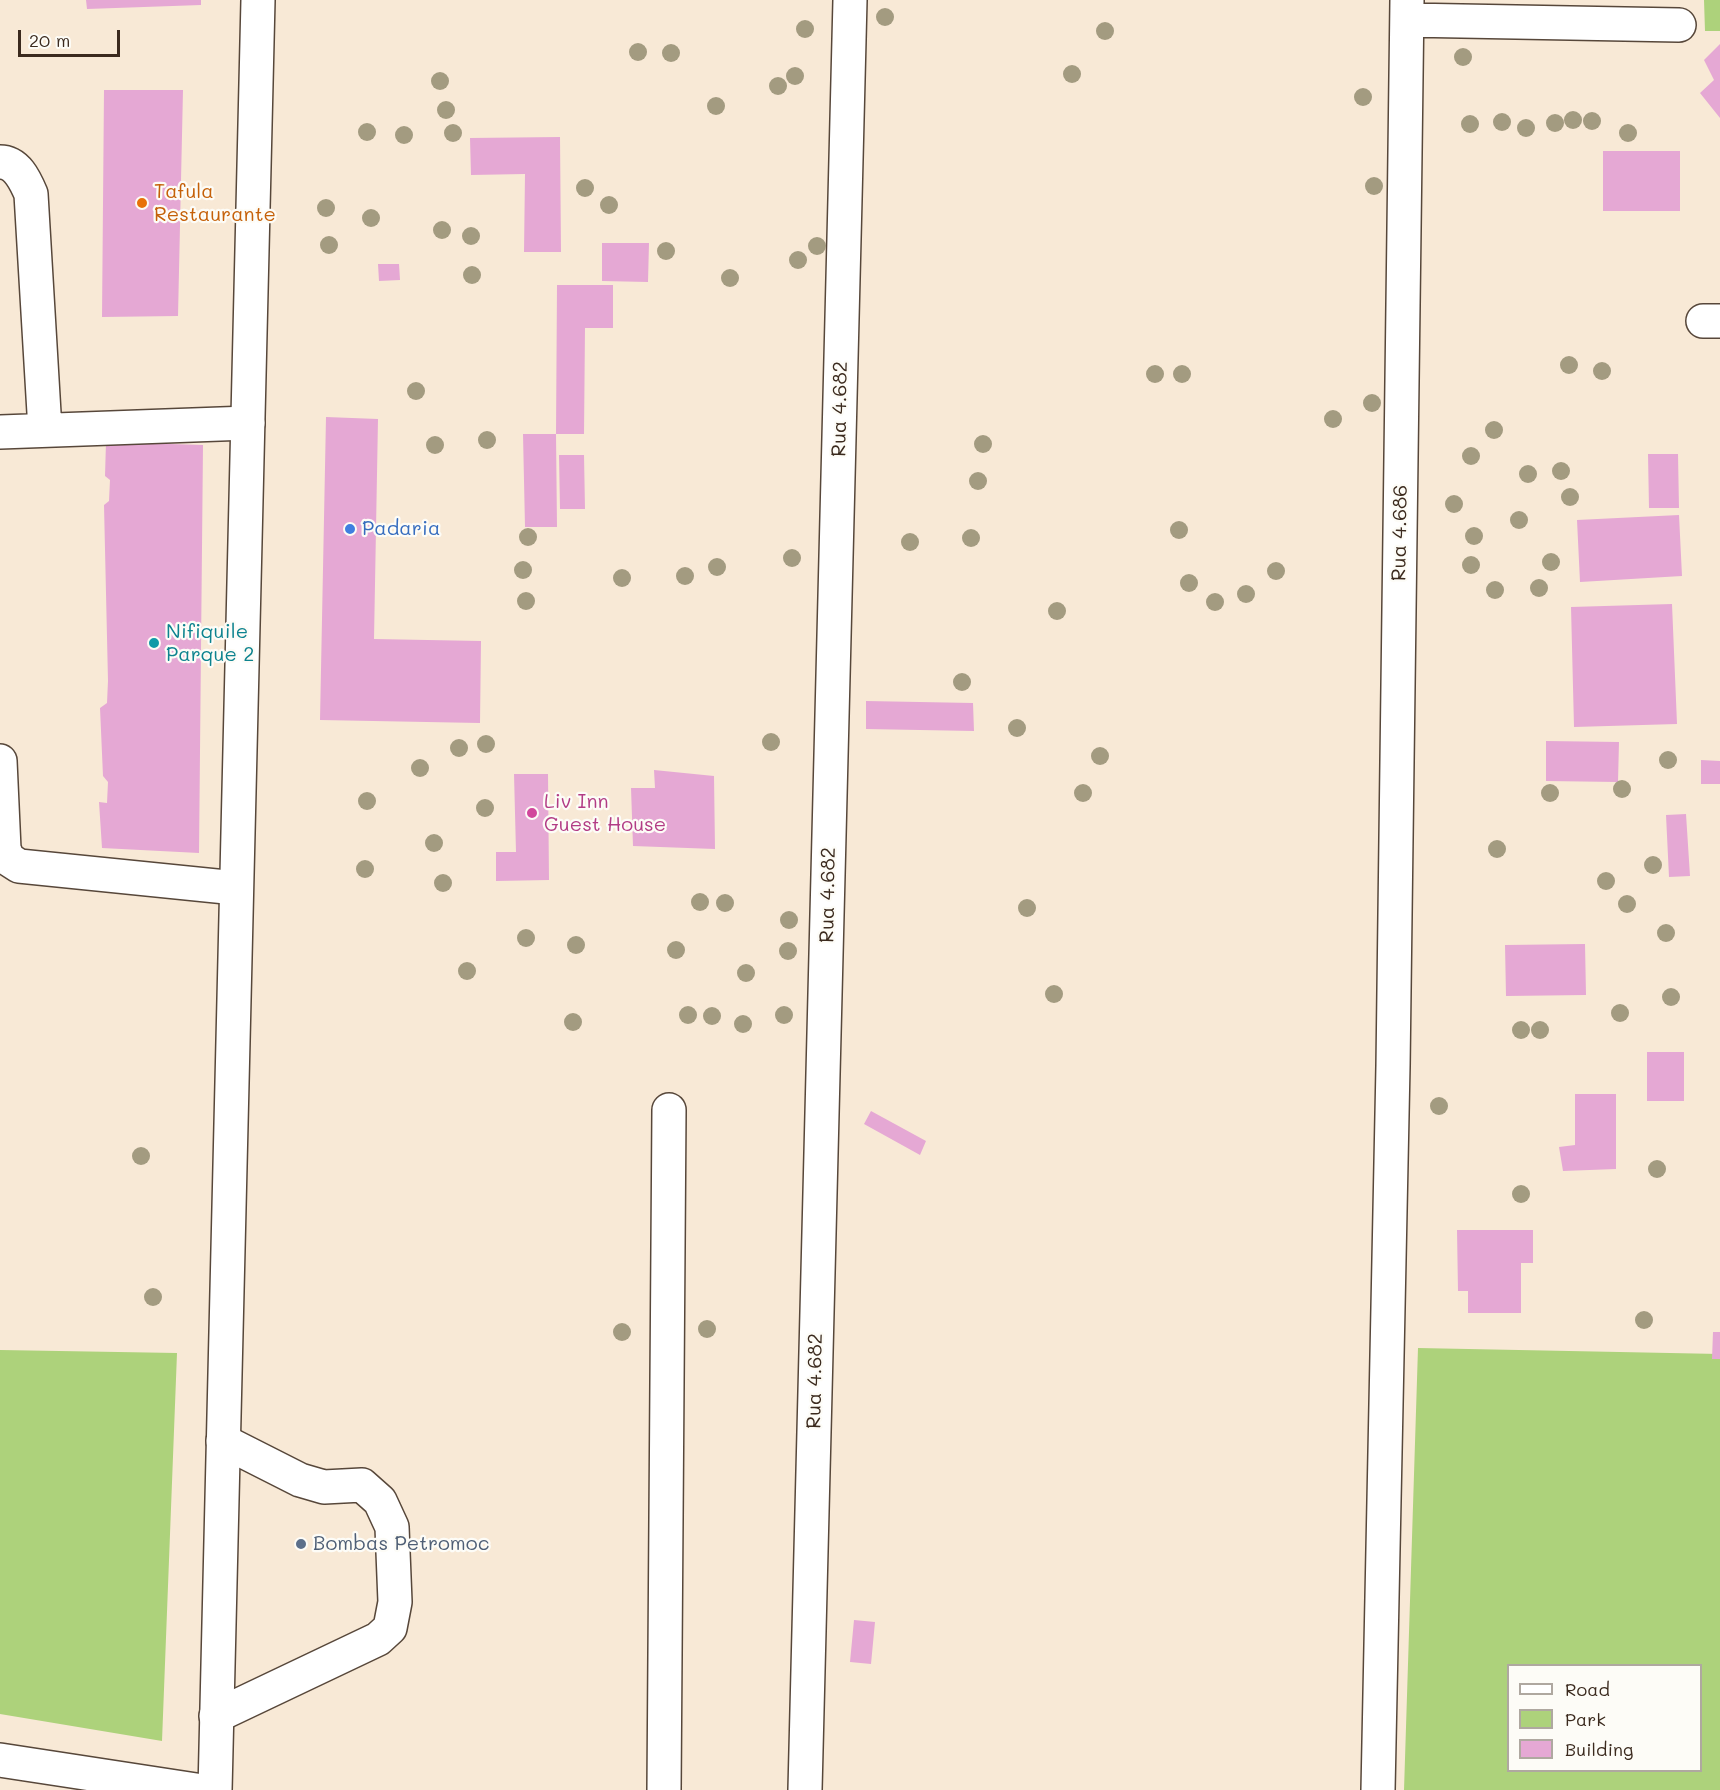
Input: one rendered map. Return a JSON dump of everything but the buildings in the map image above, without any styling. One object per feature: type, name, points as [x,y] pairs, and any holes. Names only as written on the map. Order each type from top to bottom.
[{"type":"street","points":[[215,1790],[258,0]]},
{"type":"street","name":"Rua 4.682","points":[[805,1790],[850,0]]},
{"type":"street","points":[[1407,10],[1679,25]]},
{"type":"street","name":"Rua 4.686","points":[[1378,1790],[1393,1066],[1407,10]]},
{"type":"street","points":[[0,162],[5,162],[21,172],[31,194],[45,430]]},
{"type":"street","points":[[0,432],[248,423]]},
{"type":"street","points":[[0,761],[4,849],[8,859],[19,866],[236,888]]},
{"type":"street","points":[[664,1790],[669,1110]]},
{"type":"street","points":[[216,1716],[378,1639],[390,1628],[394,1602],[392,1527],[380,1501],[362,1485],[324,1487],[300,1480],[223,1441]]},
{"type":"street","points":[[0,1760],[196,1790]]},
{"type":"green space","points":[[1704,0],[1720,0],[1720,31],[1705,31]]},
{"type":"green space","points":[[1418,1348],[1720,1354],[1720,1790],[1404,1790]]},
{"type":"green space","points":[[0,1350],[177,1353],[162,1741],[0,1714]]},
{"type":"place","name":"Tafula Restaurante","points":[[142,203]]},
{"type":"place","name":"Padaria","points":[[350,529]]},
{"type":"place","name":"Nifiquile Parque 2","points":[[154,643]]},
{"type":"place","name":"Liv Inn Guest House","points":[[532,813]]},
{"type":"place","name":"Bombas Petromoc","points":[[301,1544]]}]
